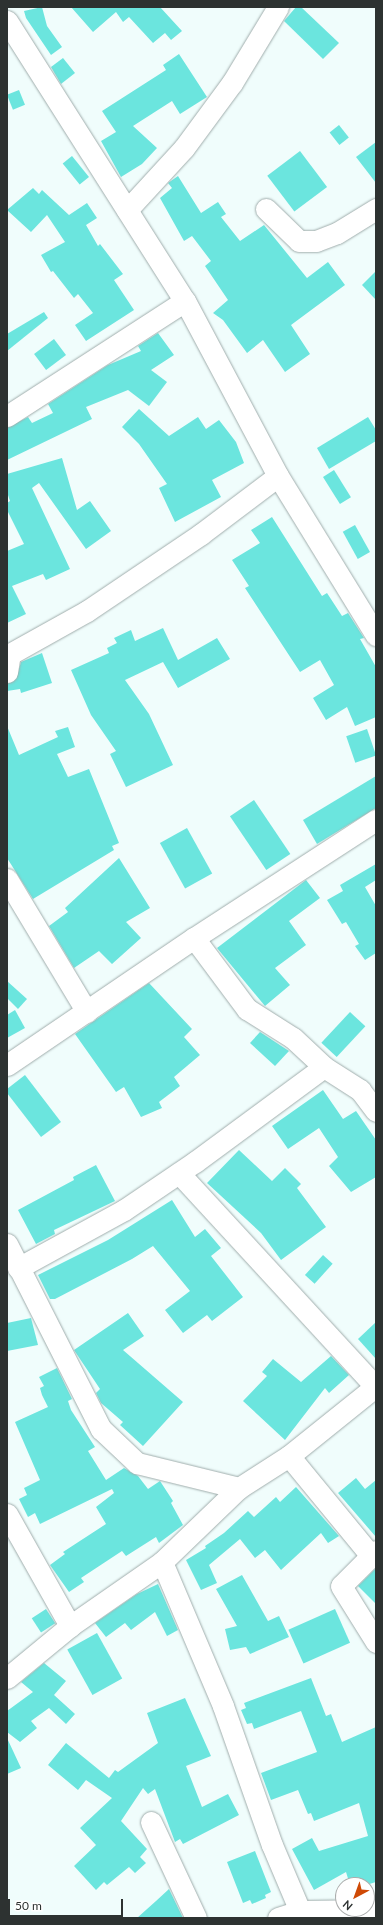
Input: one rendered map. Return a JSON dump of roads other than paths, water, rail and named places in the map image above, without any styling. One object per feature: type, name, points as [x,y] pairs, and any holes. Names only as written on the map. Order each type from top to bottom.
[{"type":"street","points":[[126,210],[188,142],[232,83],[278,7]]},
{"type":"street","points":[[7,22],[185,302],[278,476],[376,635]]},
{"type":"street","points":[[266,209],[299,241],[316,241],[337,234],[376,209]]},
{"type":"street","points":[[7,416],[185,302]]},
{"type":"street","points":[[7,672],[10,654],[87,611],[201,534],[278,476]]},
{"type":"street","points":[[7,1065],[194,938],[376,820]]},
{"type":"street","points":[[7,879],[87,1012]]},
{"type":"street","points":[[194,938],[247,1009],[293,1038],[324,1067],[360,1090],[376,1110]]},
{"type":"street","points":[[18,1268],[124,1210],[179,1173],[324,1067]]},
{"type":"street","points":[[7,1678],[70,1626],[162,1562],[239,1488],[289,1456],[376,1386],[179,1173]]},
{"type":"street","points":[[7,1244],[101,1429],[137,1463],[239,1488]]},
{"type":"street","points":[[289,1456],[374,1553],[341,1586],[376,1642]]},
{"type":"street","points":[[7,1514],[70,1626]]},
{"type":"street","points":[[162,1562],[223,1706],[272,1845],[300,1911]]},
{"type":"street","points":[[151,1822],[196,1918]]},
{"type":"street","points":[[278,1918],[300,1911],[376,1910]]}]
